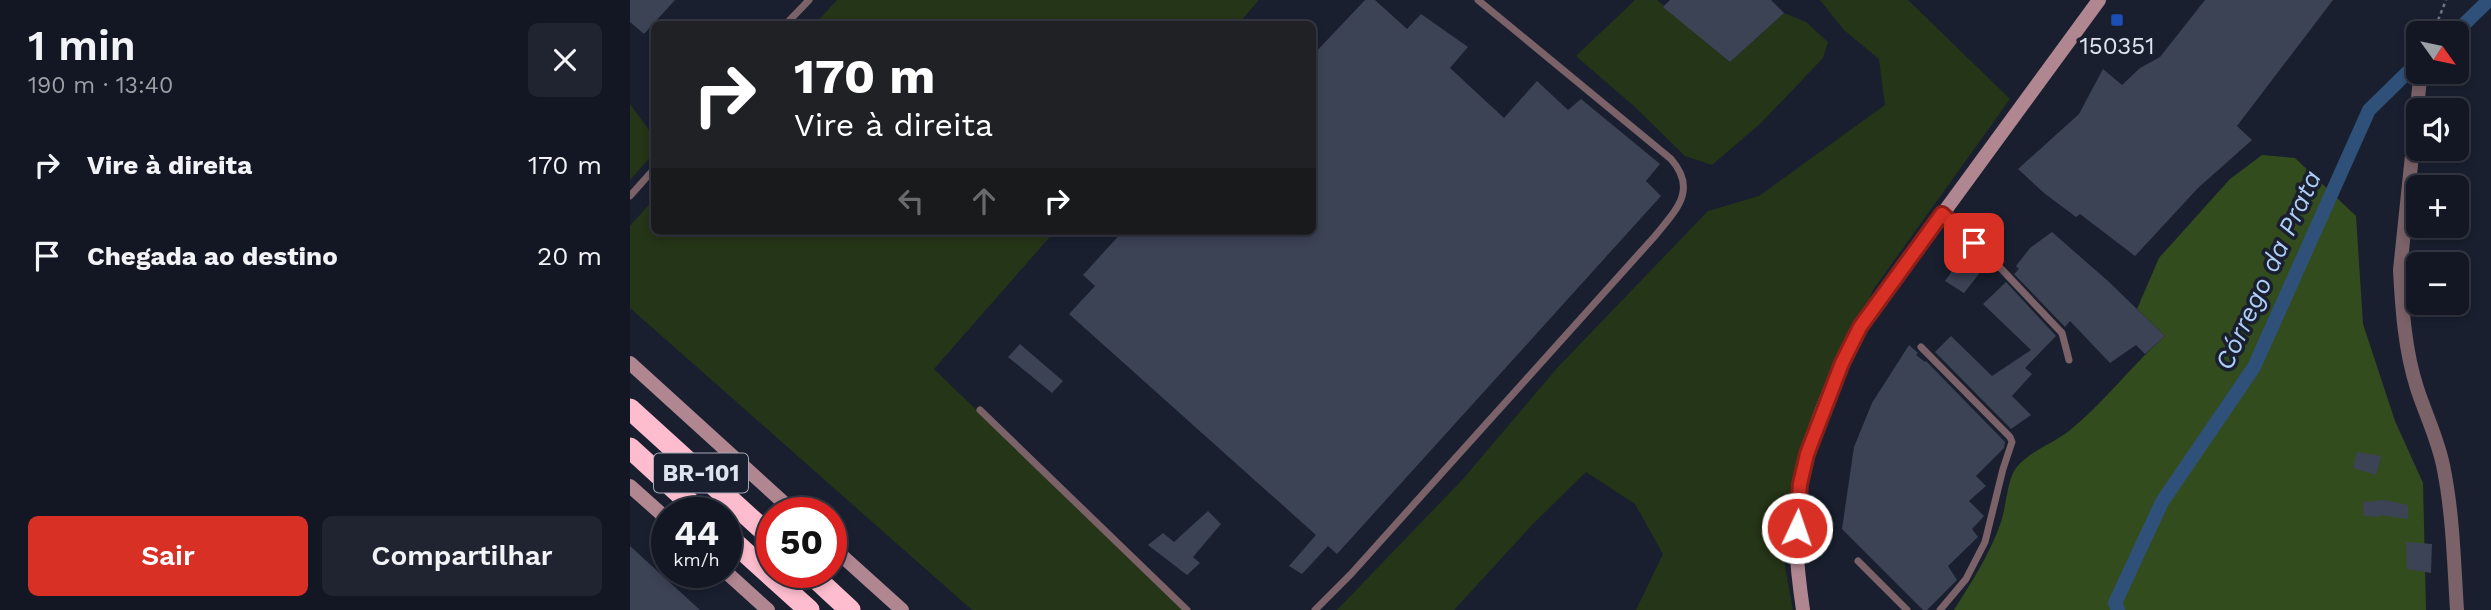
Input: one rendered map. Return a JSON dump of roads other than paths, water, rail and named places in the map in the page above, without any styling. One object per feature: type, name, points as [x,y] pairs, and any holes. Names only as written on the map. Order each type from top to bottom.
[{"type":"highway","name":"BR-101","points":[[630,409],[756,523]]},
{"type":"highway","name":"BR-101","points":[[630,447],[684,497]]},
{"type":"highway","points":[[742,549],[809,610]]},
{"type":"highway","points":[[826,588],[850,610]]},
{"type":"main road","points":[[1803,610],[1797,549],[1800,484],[1807,454],[1838,372],[1860,327],[2099,0]]},
{"type":"main road","points":[[630,363],[777,497]]},
{"type":"main road","points":[[630,485],[651,504]]},
{"type":"main road","points":[[847,560],[902,610]]},
{"type":"main road","points":[[742,586],[768,610]]},
{"type":"street","points":[[2419,84],[2402,246],[2401,295],[2411,365],[2417,389],[2439,444],[2445,471],[2458,610]]},
{"type":"lane","points":[[789,21],[809,0]]},
{"type":"lane","points":[[1315,610],[1351,574],[1655,236],[1679,206],[1684,193],[1685,184],[1680,170],[1671,159],[1478,0]]},
{"type":"lane","points":[[630,196],[651,172]]},
{"type":"lane","points":[[1942,214],[1990,257],[2062,333],[2069,360]]},
{"type":"lane","points":[[1921,348],[2012,442],[1985,542],[1966,579],[1940,610]]},
{"type":"lane","points":[[980,410],[1187,610]]},
{"type":"lane","points":[[1858,561],[1907,610]]},
{"type":"waterway","name":"Córrego da Prata","points":[[2467,21],[2489,0]]},
{"type":"waterway","name":"Córrego da Prata","points":[[2118,610],[2115,603],[2162,502],[2254,367],[2369,110],[2406,74]]},
{"type":"place","name":"150351","points":[[2117,20]]}]
